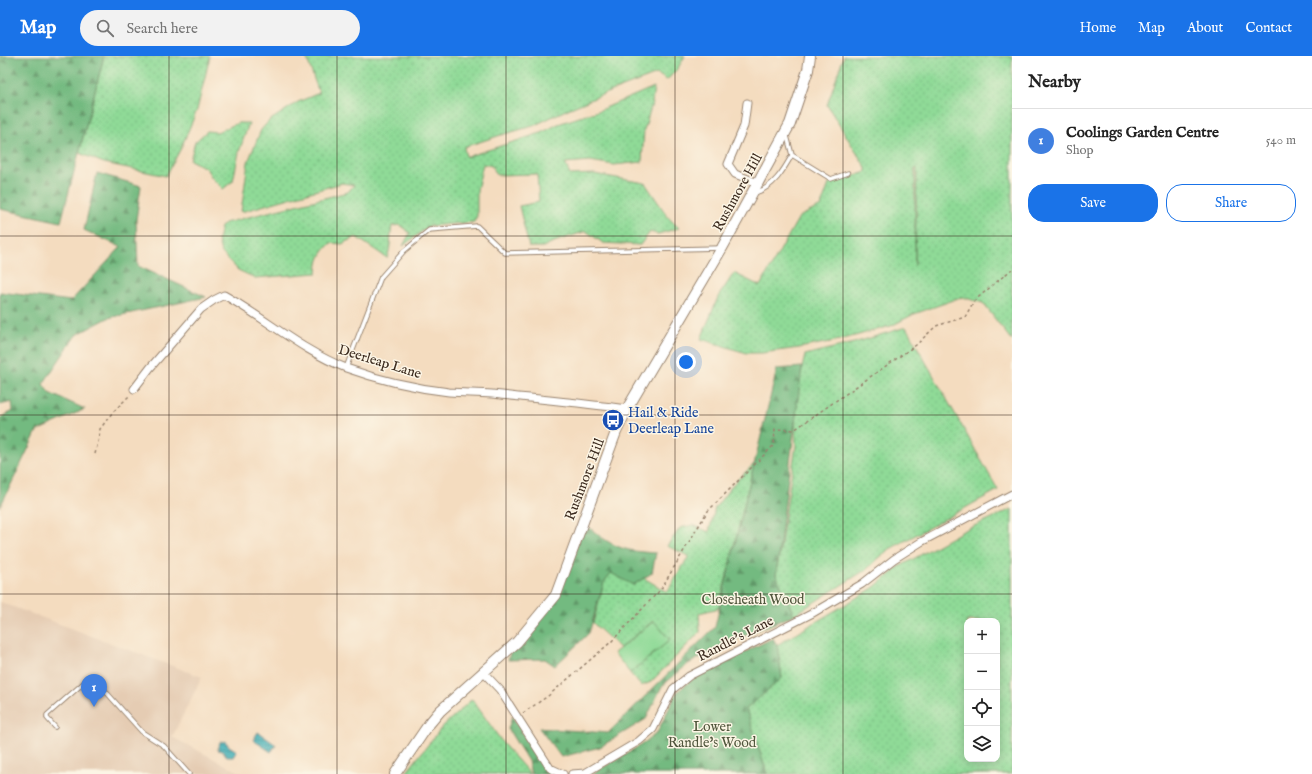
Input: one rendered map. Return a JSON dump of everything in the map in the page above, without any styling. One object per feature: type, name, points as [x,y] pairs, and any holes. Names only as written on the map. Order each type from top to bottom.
[{"type":"street","name":"Rushmore Hill","points":[[395,774],[429,724],[440,712],[518,642],[556,595],[616,432],[722,248],[790,124],[808,70],[810,56]]},
{"type":"street","points":[[747,103],[744,126],[728,164],[735,174],[758,183]]},
{"type":"street","name":"Deerleap Lane","points":[[134,389],[201,308],[224,295],[242,305],[287,336],[323,357],[346,368],[412,386],[451,392],[582,403],[628,410]]},
{"type":"street","name":"Randle's Lane","points":[[572,774],[585,773],[639,741],[653,729],[673,689],[689,676],[811,614],[862,584],[894,559],[921,542],[1012,494]]},
{"type":"street","points":[[484,673],[500,690],[550,768],[563,774]]},
{"type":"lane","points":[[786,131],[792,155],[831,179],[848,172]]},
{"type":"lane","points":[[752,194],[769,187],[780,174],[792,155]]},
{"type":"lane","points":[[346,368],[381,276],[404,251],[429,230],[477,226],[505,253],[722,248]]},
{"type":"lane","points":[[55,727],[47,718],[47,715],[88,679],[92,678],[142,732],[164,746],[189,774]]},
{"type":"path","points":[[517,717],[548,696],[611,642],[661,589],[707,512],[774,445],[775,429],[794,430],[916,345],[936,326],[965,317],[974,301],[1012,269]]},
{"type":"path","points":[[95,454],[100,429],[112,413],[134,389]]},
{"type":"shaded area","points":[[0,602],[202,677],[172,737],[243,774],[0,774]]},
{"type":"green space","points":[[0,56],[104,56],[61,222],[0,209]]},
{"type":"green space","points":[[104,56],[210,56],[197,110],[181,148],[166,176],[104,163],[79,153]]},
{"type":"green space","points":[[306,56],[685,56],[678,68],[667,80],[657,74],[568,109],[533,126],[464,147],[466,157],[541,133],[558,124],[598,111],[654,87],[652,104],[644,130],[642,162],[614,165],[590,161],[565,163],[570,175],[594,174],[645,183],[668,217],[679,228],[658,234],[650,232],[640,245],[603,243],[586,231],[543,247],[529,247],[519,206],[539,202],[537,174],[497,175],[492,166],[483,164],[477,190],[477,216],[474,222],[429,226],[403,246],[410,233],[400,225],[392,226],[387,258],[356,237],[342,244],[331,243],[320,257],[317,273],[255,278],[238,270],[221,252],[218,240],[221,227],[225,223],[348,192],[354,185],[342,183],[241,212],[248,162],[261,130],[269,121],[298,102],[319,93]]},
{"type":"green space","points":[[844,56],[1012,56],[1012,341],[983,303],[962,297],[914,314],[891,326],[840,340],[799,348],[762,353],[746,353],[701,339],[718,297],[734,273],[760,286],[799,217],[821,206],[829,184],[866,172],[866,168],[827,105]],"holes":[[[917,168],[915,265],[915,169]]]},
{"type":"green space","points":[[238,123],[249,123],[239,152],[233,181],[223,189],[212,178],[206,168],[190,160],[195,142],[207,131],[217,132]]},
{"type":"green space","points":[[97,173],[141,186],[136,220],[138,266],[206,297],[108,318],[76,335],[43,384],[49,393],[85,409],[37,431],[0,507],[0,418],[13,411],[12,402],[0,405],[0,292],[71,301],[121,247],[84,230]]},
{"type":"green space","points":[[906,327],[998,490],[888,550],[867,569],[794,615],[776,575],[796,445],[795,424],[797,400],[805,355],[854,343]]},
{"type":"green space","name":"Closeheath Wood","points":[[802,367],[776,575],[794,615],[727,643],[688,664],[662,686],[646,719],[600,747],[561,757],[539,728],[608,733],[715,627],[777,369]]},
{"type":"green space","points":[[754,464],[719,608],[699,613],[700,632],[651,682],[641,686],[630,673],[670,640],[653,621],[620,648],[593,623],[604,582],[611,572],[633,585],[644,578],[667,592],[689,556],[667,546],[680,528],[693,525],[709,532],[715,508],[733,484]]},
{"type":"green space","points":[[1012,509],[1012,774],[767,774],[746,709],[782,678],[777,645],[873,588],[899,567],[963,531]]},
{"type":"green space","points":[[585,524],[610,543],[634,551],[656,553],[652,573],[633,585],[611,573],[604,582],[589,633],[555,666],[545,659],[508,660],[510,653],[559,594]]},
{"type":"green space","points":[[654,621],[670,640],[630,673],[614,653]]},
{"type":"green space","name":"Lower Randle's Wood","points":[[773,638],[777,645],[782,678],[746,709],[767,774],[592,774],[641,745],[657,733],[677,692],[695,677]]},
{"type":"green space","points":[[472,699],[505,746],[530,774],[405,774],[442,727]]},
{"type":"green space","points":[[512,716],[547,771],[553,774],[531,774],[528,761],[508,729]]},
{"type":"water","points":[[258,732],[276,745],[271,752],[253,740]]},
{"type":"water","points":[[225,741],[229,746],[237,751],[233,757],[227,757],[224,752],[218,750],[220,742]]},
{"type":"place","name":"Hail & Ride Deerleap Lane","points":[[613,420]]},
{"type":"place","name":"Coolings Garden Centre","points":[[94,707]]}]
